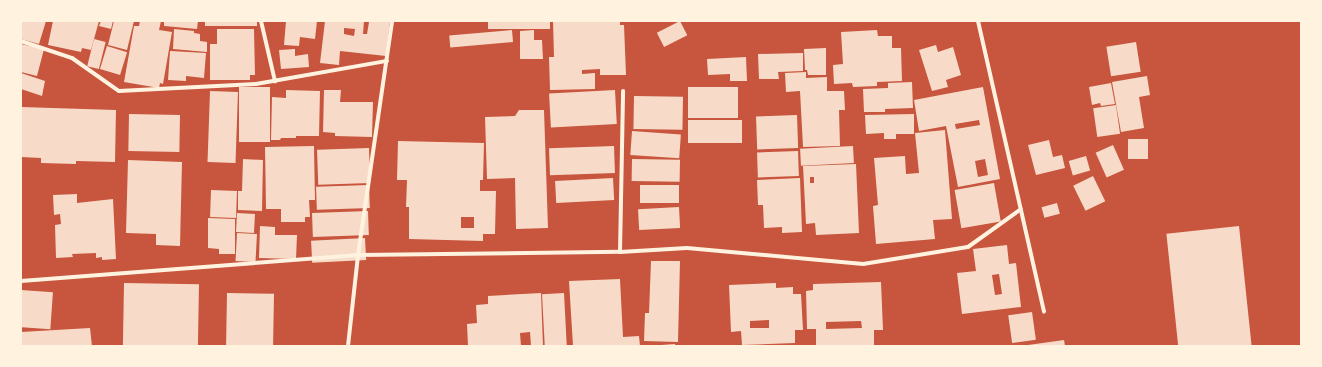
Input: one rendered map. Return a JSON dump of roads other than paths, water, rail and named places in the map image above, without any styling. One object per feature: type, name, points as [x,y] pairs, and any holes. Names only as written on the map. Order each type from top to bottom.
[{"type":"street","points":[[261,21],[275,81]]},
{"type":"street","points":[[348,346],[358,255],[392,21]]},
{"type":"street","points":[[978,21],[1044,312]]},
{"type":"street","points":[[21,41],[72,58],[120,91],[256,84],[387,61]]},
{"type":"street","points":[[620,252],[623,91]]},
{"type":"street","points":[[21,280],[358,255],[620,252],[688,248],[863,264],[968,247],[1021,209]]}]
